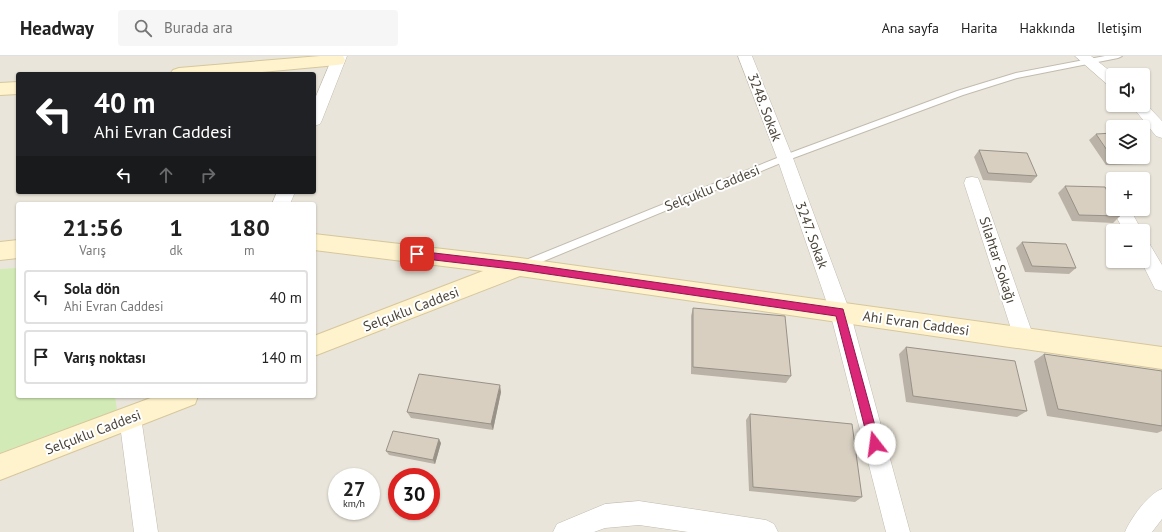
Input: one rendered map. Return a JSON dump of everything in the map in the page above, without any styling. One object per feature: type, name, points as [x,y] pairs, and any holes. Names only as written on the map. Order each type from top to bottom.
[{"type":"main road","points":[[199,72],[339,58]]},
{"type":"main road","points":[[0,89],[16,88]]},
{"type":"main road","name":"Ahi Evran Caddesi","points":[[316,242],[520,267],[1162,358]]},
{"type":"main road","points":[[0,251],[16,249]]},
{"type":"main road","name":"Selçuklu Caddesi","points":[[316,345],[520,267]]},
{"type":"main road","name":"Selçuklu Caddesi","points":[[0,467],[181,398]]},
{"type":"street","name":"3248. Sokak","points":[[745,56],[785,158]]},
{"type":"street","points":[[316,115],[339,58]]},
{"type":"street","points":[[1086,59],[1106,75]]},
{"type":"street","points":[[1145,112],[1162,132]]},
{"type":"street","name":"3247. Sokak","points":[[785,158],[840,312],[898,532]]},
{"type":"street","name":"Silahtar Sokağı","points":[[972,183],[1024,338]]},
{"type":"street","points":[[1150,261],[1162,283]]},
{"type":"street","points":[[130,418],[146,532]]},
{"type":"street","points":[[1137,532],[1162,500]]},
{"type":"street","points":[[566,532],[605,516],[639,513],[766,532]]},
{"type":"lane","name":"Selçuklu Caddesi","points":[[520,267],[785,158],[960,92],[1016,76],[1086,59],[1118,56]]},
{"type":"shaded area","points":[[0,56],[1162,56],[1162,532],[0,532]]},
{"type":"green space","points":[[16,268],[16,398],[115,398],[117,410],[0,453],[0,269]]},
{"type":"building","points":[[1106,133],[1106,149],[1096,134]]},
{"type":"building","points":[[979,150],[1027,153],[1037,176],[988,173]]},
{"type":"building","points":[[1065,186],[1105,187],[1106,216],[1079,215]]},
{"type":"building","points":[[1022,242],[1066,244],[1076,268],[1032,266]]},
{"type":"building","points":[[693,308],[785,316],[791,376],[693,367]]},
{"type":"building","points":[[906,347],[1015,361],[1027,411],[913,396]]},
{"type":"building","points":[[1044,354],[1162,371],[1162,426],[1058,409]]},
{"type":"building","points":[[419,374],[500,385],[491,424],[407,412]]},
{"type":"building","points":[[750,414],[852,424],[862,497],[753,487]]},
{"type":"building","points":[[393,431],[439,439],[433,460],[386,451]]},
{"type":"route","points":[[417,254],[840,312],[875,444]]}]
